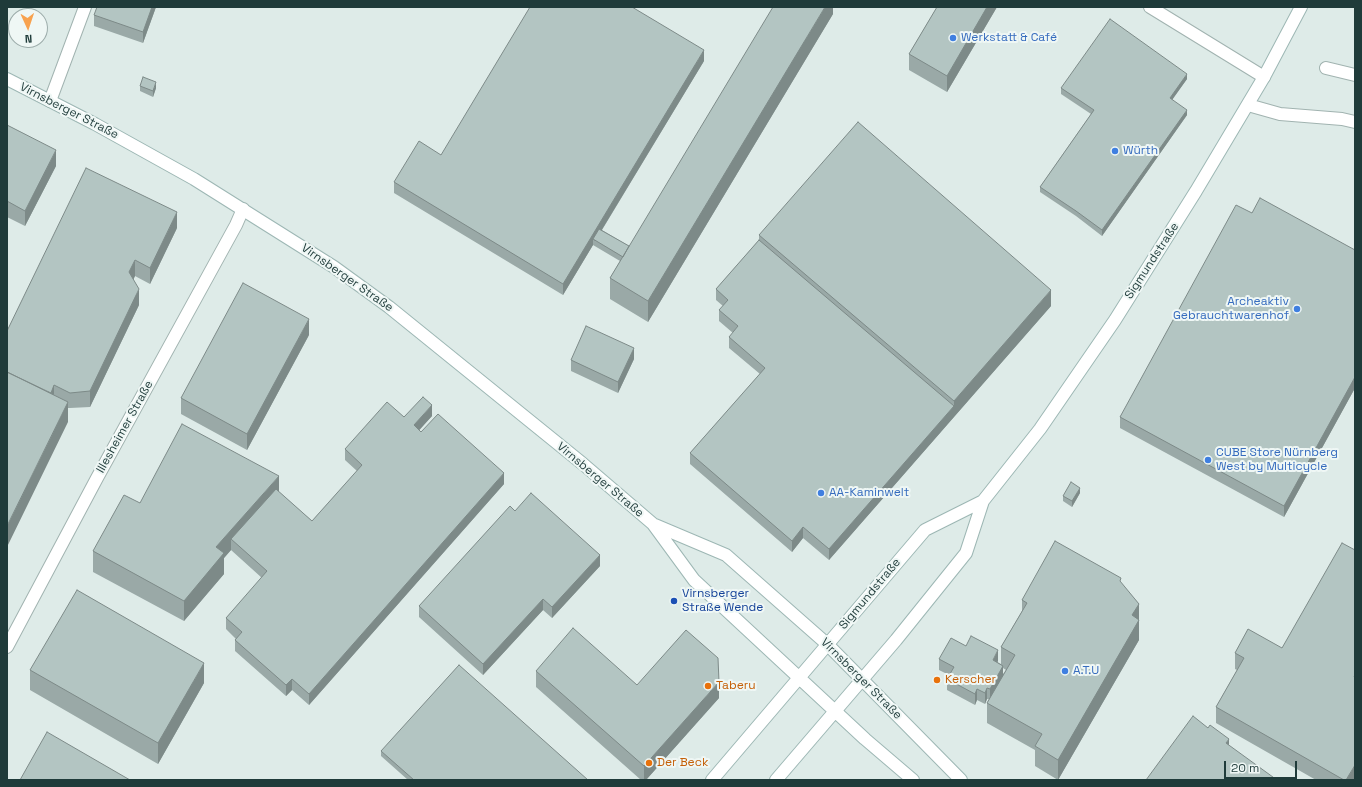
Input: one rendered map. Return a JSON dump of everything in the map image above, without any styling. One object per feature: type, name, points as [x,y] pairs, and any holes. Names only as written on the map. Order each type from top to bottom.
[{"type":"main road","points":[[50,101],[85,7]]},
{"type":"main road","points":[[1150,7],[1264,77]]},
{"type":"main road","name":"Sigmundstraße","points":[[776,780],[929,600],[966,553],[983,502],[1033,439],[1088,361],[1196,192],[1264,77],[1301,7]]},
{"type":"main road","points":[[1326,68],[1355,75]]},
{"type":"main road","name":"Virnsberger Straße","points":[[7,80],[50,101],[194,179],[334,267],[388,307],[583,464],[654,524],[694,580],[913,780]]},
{"type":"main road","points":[[1248,105],[1280,114],[1342,119],[1355,122]]},
{"type":"main road","name":"Illesheimer Straße","points":[[7,647],[93,485],[236,225],[243,209]]},
{"type":"main road","name":"Sigmundstraße","points":[[712,780],[925,530],[983,502]]},
{"type":"main road","name":"Virnsberger Straße","points":[[654,524],[726,555],[827,644],[961,780]]},
{"type":"building","points":[[97,7],[152,7],[143,32],[94,15]]},
{"type":"building","points":[[530,7],[632,7],[704,50],[563,284],[394,182],[419,141],[441,155]]},
{"type":"building","points":[[773,7],[825,7],[648,301],[610,278]]},
{"type":"building","name":"Werkstatt & Café","points":[[937,7],[987,7],[947,76],[909,54]]},
{"type":"building","points":[[1110,19],[1187,74],[1170,98],[1187,110],[1102,230],[1040,187],[1094,110],[1061,88]]},
{"type":"building","points":[[143,77],[156,82],[153,91],[140,86]]},
{"type":"building","points":[[858,122],[1051,290],[954,401],[759,235]]},
{"type":"building","points":[[7,125],[56,150],[25,211],[7,201]]},
{"type":"building","points":[[86,168],[177,212],[150,268],[135,260],[129,272],[139,289],[90,391],[70,393],[54,385],[51,393],[7,372],[7,331]]},
{"type":"building","points":[[1260,198],[1355,250],[1355,377],[1284,506],[1120,417],[1236,205],[1252,213]]},
{"type":"building","points":[[599,229],[629,246],[623,257],[593,239]]},
{"type":"building","points":[[759,240],[954,406],[829,549],[803,527],[792,541],[690,453],[765,368],[729,337],[738,326],[719,310],[728,300],[716,289]]},
{"type":"building","points":[[243,283],[309,319],[247,434],[181,398]]},
{"type":"building","points":[[586,326],[634,348],[618,382],[571,360]]},
{"type":"building","points":[[7,372],[68,402],[7,526]]},
{"type":"building","points":[[423,397],[432,405],[414,425],[421,432],[438,414],[504,473],[309,694],[292,679],[286,685],[235,640],[242,632],[226,618],[267,571],[231,539],[276,489],[312,521],[362,465],[345,449],[387,402],[404,417]]},
{"type":"building","points":[[182,424],[279,476],[216,547],[224,553],[184,601],[93,551],[124,495],[140,503]]},
{"type":"building","points":[[1071,482],[1080,488],[1072,501],[1063,496]]},
{"type":"building","points":[[531,493],[600,555],[552,607],[543,599],[483,664],[419,606],[510,506],[515,511]]},
{"type":"building","name":"A.T.U","points":[[1055,541],[1121,578],[1120,581],[1139,604],[1132,615],[1139,620],[1058,760],[1035,746],[1042,734],[987,703],[1015,655],[1001,647],[1027,603],[1022,600]]},
{"type":"building","points":[[1342,543],[1355,550],[1355,765],[1346,780],[1216,707],[1244,658],[1235,653],[1248,629],[1282,648]]},
{"type":"building","points":[[77,590],[204,663],[158,743],[30,670]]},
{"type":"building","points":[[573,628],[637,685],[686,630],[718,658],[719,682],[644,766],[536,671]]},
{"type":"building","points":[[971,636],[998,650],[993,660],[1003,666],[990,689],[987,688],[985,693],[977,689],[975,694],[947,679],[954,667],[939,659],[951,638],[966,646]]},
{"type":"building","points":[[459,665],[588,780],[414,780],[381,751]]},
{"type":"building","points":[[1193,716],[1208,728],[1210,725],[1229,739],[1226,743],[1277,780],[1146,780]]},
{"type":"building","points":[[47,732],[130,780],[20,780]]},
{"type":"place","name":"Werkstatt & Café","points":[[953,38]]},
{"type":"place","name":"Würth","points":[[1115,151]]},
{"type":"place","name":"Archeaktiv Gebrauchtwarenhof","points":[[1297,309]]},
{"type":"place","name":"CUBE Store Nürnberg West by Multicycle","points":[[1208,460]]},
{"type":"place","name":"AA-Kaminwelt","points":[[821,493]]},
{"type":"place","name":"Virnsberger Straße Wende","points":[[674,601]]},
{"type":"place","name":"A.T.U","points":[[1065,671]]},
{"type":"place","name":"Kerscher","points":[[937,680]]},
{"type":"place","name":"Taberu","points":[[708,686]]},
{"type":"place","name":"Der Beck","points":[[649,763]]}]
